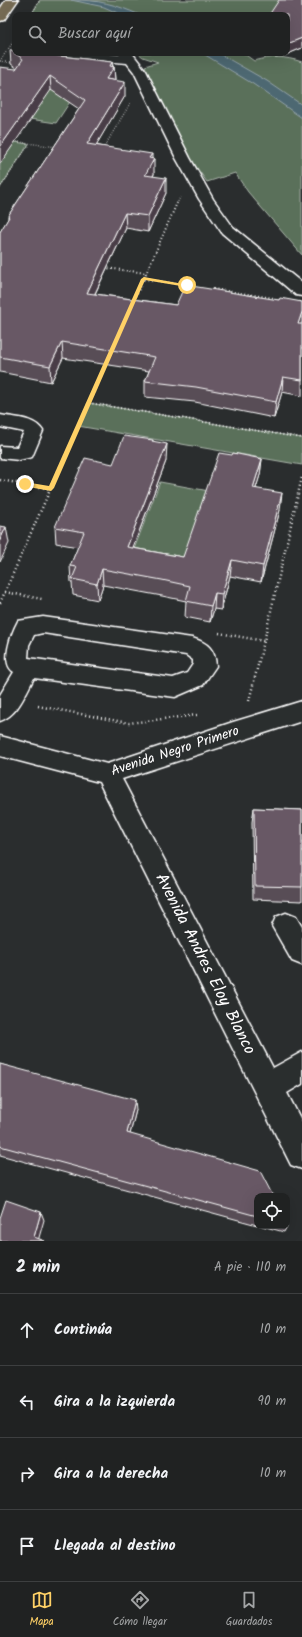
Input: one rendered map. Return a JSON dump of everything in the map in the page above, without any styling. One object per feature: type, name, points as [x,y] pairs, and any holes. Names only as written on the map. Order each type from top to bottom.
[{"type":"main road","points":[[0,17],[12,0]]},
{"type":"street","points":[[111,56],[129,57],[140,71],[183,158],[206,199],[227,230],[302,291]]},
{"type":"street","points":[[0,422],[29,426],[34,431],[25,452],[19,454],[0,452]]},
{"type":"street","points":[[43,625],[192,647],[204,656],[205,666],[196,679],[175,688],[28,668],[16,663],[18,645],[26,627],[43,625]]},
{"type":"street","points":[[0,711],[9,701],[28,668]]},
{"type":"street","name":"Avenida Negro Primero","points":[[0,746],[107,774],[233,732],[302,711]]},
{"type":"street","name":"Avenida Andres Eloy Blanco","points":[[107,774],[302,1154]]},
{"type":"street","points":[[286,926],[302,952]]},
{"type":"street","points":[[268,1088],[302,1067]]},
{"type":"path","points":[[33,12],[40,0]]},
{"type":"path","points":[[12,43],[0,61],[15,63]]},
{"type":"path","points":[[101,153],[132,99]]},
{"type":"path","points":[[7,141],[58,147]]},
{"type":"path","points":[[0,188],[29,144]]},
{"type":"path","points":[[131,308],[180,196]]},
{"type":"path","points":[[100,267],[146,273]]},
{"type":"path","points":[[144,279],[189,286]]},
{"type":"path","points":[[212,289],[279,299]]},
{"type":"path","points":[[0,603],[108,358]]},
{"type":"path","points":[[88,403],[302,438]]},
{"type":"path","points":[[249,702],[302,477]]},
{"type":"path","points":[[0,480],[51,488]]},
{"type":"path","points":[[5,592],[44,600]]},
{"type":"path","points":[[217,632],[264,641]]},
{"type":"green space","points":[[40,0],[282,0],[280,12],[33,12]]},
{"type":"green space","points":[[142,56],[247,56],[254,61],[278,57],[302,62],[302,255],[248,192],[235,173],[207,182],[189,157],[166,116],[145,66],[158,62]]},
{"type":"green space","points":[[47,84],[79,88],[56,123],[23,118]]},
{"type":"green space","points":[[0,140],[29,144],[0,188]]},
{"type":"green space","points":[[89,403],[302,438],[302,465],[78,426]]},
{"type":"green space","points":[[160,482],[209,491],[181,572],[129,562]]},
{"type":"water","points":[[71,0],[107,3],[132,12],[115,12],[104,7]]},
{"type":"water","points":[[207,56],[223,56],[267,81],[302,105],[302,118],[253,84]]},
{"type":"building","points":[[279,0],[302,0],[302,38],[290,43],[290,12],[271,12]]},
{"type":"building","points":[[19,56],[60,56],[112,62],[110,66],[114,67],[106,79],[125,82],[87,144],[152,154],[149,158],[154,159],[145,175],[166,178],[148,216],[125,213],[87,293],[176,305],[185,285],[279,300],[280,298],[302,302],[302,312],[298,324],[302,324],[302,380],[283,377],[276,402],[196,387],[145,381],[155,357],[62,342],[50,366],[0,357],[0,232],[9,217],[8,216],[85,100],[50,76],[0,147],[0,67],[16,69],[23,59]]},
{"type":"building","points":[[124,436],[153,440],[152,441],[167,444],[127,547],[183,557],[219,453],[232,455],[233,453],[262,459],[253,488],[282,493],[263,566],[232,560],[222,594],[215,593],[211,606],[186,601],[190,586],[162,580],[102,569],[97,584],[72,579],[77,567],[70,566],[84,532],[55,527],[85,458],[113,464]]},
{"type":"building","points":[[0,526],[6,527],[0,540]]},
{"type":"building","points":[[254,808],[302,810],[302,887],[255,886]]},
{"type":"building","points":[[0,1064],[135,1100],[127,1133],[260,1171],[271,1193],[254,1193],[254,1215],[0,1146]]},
{"type":"building","points":[[6,1200],[41,1212],[34,1237],[45,1241],[0,1241],[0,1218]]},
{"type":"route","points":[[25,484],[51,488],[144,279],[187,285]]}]
